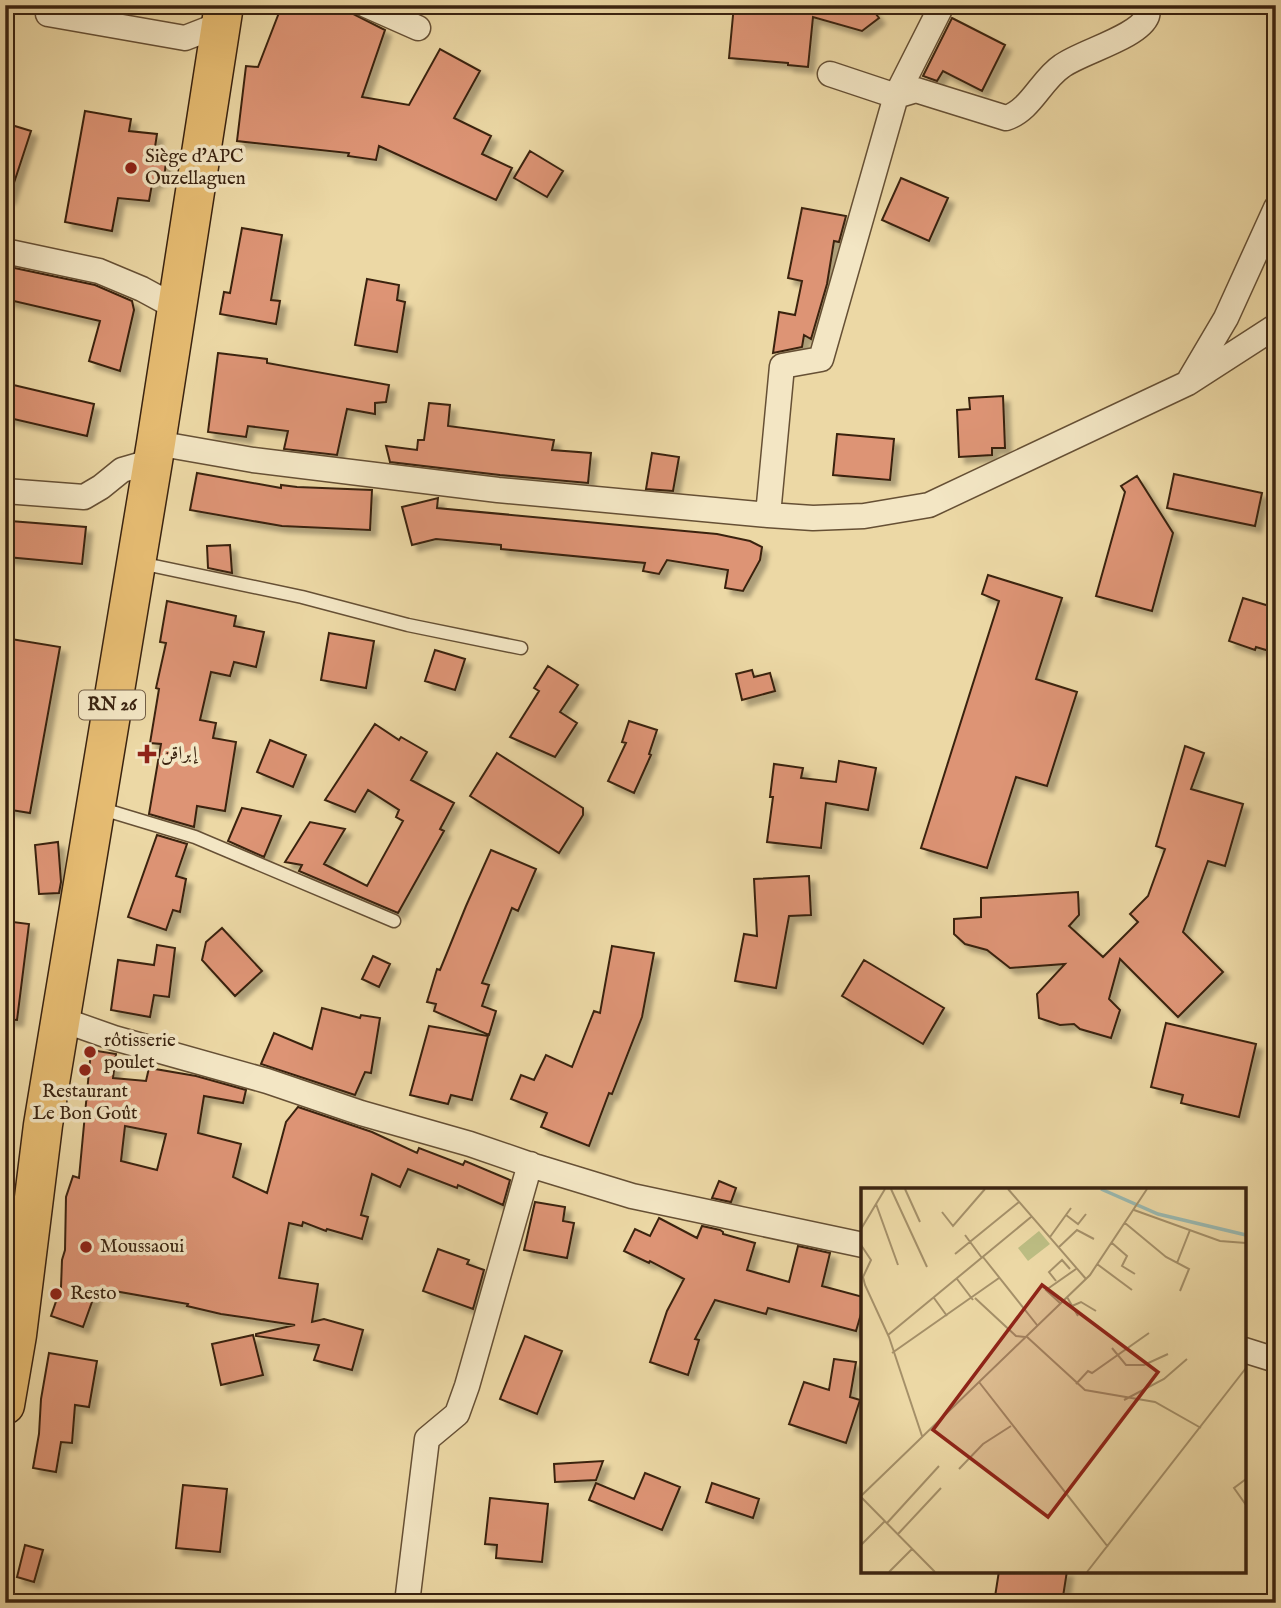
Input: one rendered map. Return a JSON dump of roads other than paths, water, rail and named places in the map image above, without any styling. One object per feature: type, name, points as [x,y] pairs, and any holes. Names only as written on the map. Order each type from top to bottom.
[{"type":"main road","name":"RN 26","points":[[5,1405],[17,1335],[43,1125],[155,452],[223,15]]},
{"type":"street","points":[[50,5],[47,14],[185,38],[223,15]]},
{"type":"street","points":[[366,5],[418,28]]},
{"type":"street","points":[[768,515],[782,366],[821,359],[896,96],[942,5]]},
{"type":"street","points":[[830,74],[896,96],[916,90],[1006,118],[1023,108],[1046,79],[1063,64],[1134,31],[1147,18],[1148,5]]},
{"type":"street","points":[[1188,383],[1226,318],[1276,208]]},
{"type":"street","points":[[5,251],[99,271],[142,289],[177,308]]},
{"type":"street","points":[[5,491],[84,497],[122,470],[155,452],[253,460],[498,490],[768,515],[813,518],[864,516],[929,505],[1188,383],[1276,326]]},
{"type":"street","points":[[60,1018],[114,1038],[267,1081],[360,1113],[470,1144],[632,1196],[861,1245]]},
{"type":"street","points":[[407,1603],[427,1439],[457,1414],[530,1164]]},
{"type":"street","points":[[1246,1351],[1276,1360]]},
{"type":"lane","points":[[136,562],[302,597],[408,625],[521,648]]},
{"type":"lane","points":[[95,807],[195,837],[394,921]]},
{"type":"place","name":"Siège d'APC Ouzellaguen","points":[[131,168]]},
{"type":"place","name":"إبراقن","points":[[147,754]]},
{"type":"place","name":"rôtisserie poulet","points":[[90,1052]]},
{"type":"place","name":"Restaurant Le Bon Goût","points":[[85,1070]]},
{"type":"place","name":"Moussaoui","points":[[86,1247]]},
{"type":"place","name":"Resto","points":[[56,1294]]}]
